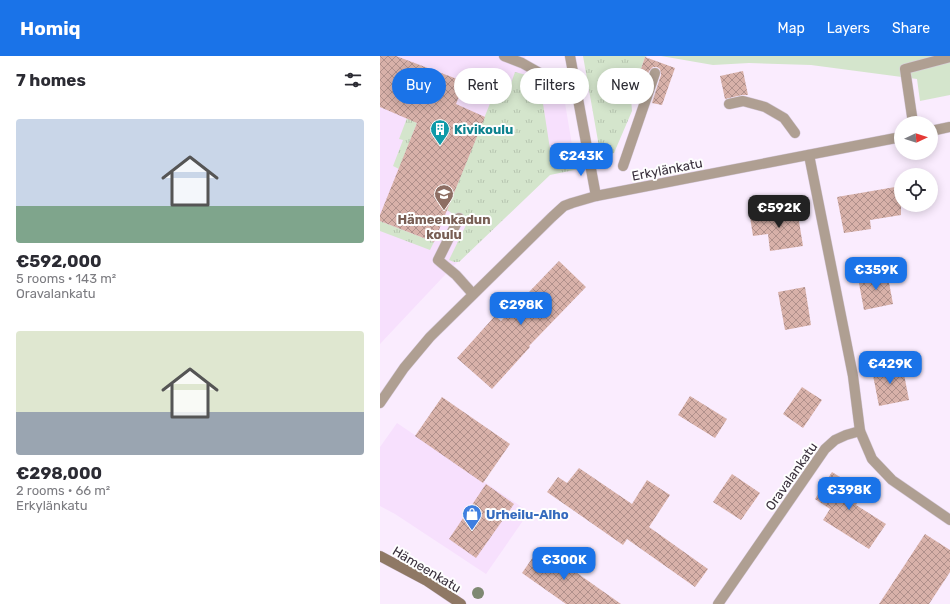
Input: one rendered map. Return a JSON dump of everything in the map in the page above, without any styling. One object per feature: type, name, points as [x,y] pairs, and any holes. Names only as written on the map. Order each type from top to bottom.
[{"type":"main road","name":"Hämeenkatu","points":[[380,556],[427,581],[461,604]]},
{"type":"street","points":[[504,56],[522,62],[533,68]]},
{"type":"street","points":[[570,56],[572,68]]},
{"type":"street","points":[[912,116],[905,69],[950,57]]},
{"type":"street","points":[[623,166],[655,73]]},
{"type":"street","points":[[729,104],[743,101],[765,107],[784,118],[795,134]]},
{"type":"street","points":[[579,104],[596,196]]},
{"type":"street","points":[[938,130],[950,127]]},
{"type":"street","name":"Erkylänkatu","points":[[380,403],[404,368],[430,337],[552,216],[564,206],[596,196],[894,138]]},
{"type":"street","points":[[809,155],[853,376],[860,431],[872,459],[892,480],[950,520]]},
{"type":"street","points":[[459,218],[438,260],[473,294]]},
{"type":"street","name":"Oravalankatu","points":[[718,604],[825,449],[834,440],[860,431]]},
{"type":"shaded area","name":"Hämeenkadun koulu","points":[[380,56],[526,56],[522,62],[532,68],[520,68],[520,104],[565,104],[572,145],[380,344]]},
{"type":"shaded area","points":[[397,423],[529,512],[486,574],[395,514],[380,506],[380,447]]},
{"type":"green space","points":[[583,56],[647,56],[645,57],[641,68],[597,68],[597,104],[631,104],[632,111],[614,153],[601,158],[589,90],[589,68],[585,68]]},
{"type":"green space","points":[[661,56],[950,56],[950,95],[920,101],[917,79],[811,65],[749,63],[713,65]]},
{"type":"green space","points":[[515,72],[520,73],[520,104],[543,104],[552,162],[577,157],[579,169],[550,175],[459,262],[454,262],[449,260],[467,223],[447,210],[490,104],[512,104],[512,80]]},
{"type":"green space","points":[[407,118],[417,123],[399,169],[393,166],[403,140],[399,139]]},
{"type":"green space","points":[[380,221],[434,242],[430,250],[380,231]]},
{"type":"building","name":"Kivikoulu","points":[[380,56],[396,56],[428,68],[392,68],[392,104],[446,104],[446,75],[454,78],[454,104],[485,117],[434,242],[380,221],[380,215],[417,123],[380,107]]},
{"type":"building","points":[[645,57],[675,68],[662,105],[654,103],[654,97],[661,75],[660,69],[657,67],[641,68]]},
{"type":"building","points":[[743,71],[748,95],[725,99],[720,76]]},
{"type":"building","points":[[894,187],[894,212],[901,212],[901,215],[870,220],[871,229],[844,233],[837,197]]},
{"type":"building","points":[[797,209],[803,246],[770,251],[768,234],[753,236],[750,217]]},
{"type":"building","points":[[559,261],[586,287],[529,346],[530,347],[492,389],[457,358],[495,316],[501,321]]},
{"type":"building","points":[[887,272],[893,304],[864,310],[858,278]]},
{"type":"building","points":[[805,287],[811,325],[785,330],[778,292]]},
{"type":"building","points":[[902,364],[909,400],[879,406],[872,370]]},
{"type":"building","points":[[802,387],[822,400],[803,428],[783,414]]},
{"type":"building","points":[[690,396],[727,419],[715,438],[678,415]]},
{"type":"building","points":[[442,397],[510,444],[483,483],[415,436]]},
{"type":"building","points":[[579,468],[632,504],[647,480],[670,495],[649,527],[708,569],[695,587],[627,539],[623,545],[547,492],[558,477],[567,483]]},
{"type":"building","points":[[832,472],[864,492],[856,505],[886,524],[869,549],[823,520],[830,509],[815,499]]},
{"type":"building","points":[[732,474],[760,493],[741,520],[713,502]]},
{"type":"building","points":[[486,484],[514,504],[476,558],[449,539]]},
{"type":"building","points":[[925,534],[950,550],[950,572],[929,604],[879,604]]},
{"type":"building","points":[[540,547],[621,604],[566,604],[522,573]]},
{"type":"place","name":"Kivikoulu","points":[[440,146]]},
{"type":"place","name":"Hämeenkadun koulu","points":[[444,211]]},
{"type":"place","name":"Urheilu-Alho","points":[[472,531]]}]
